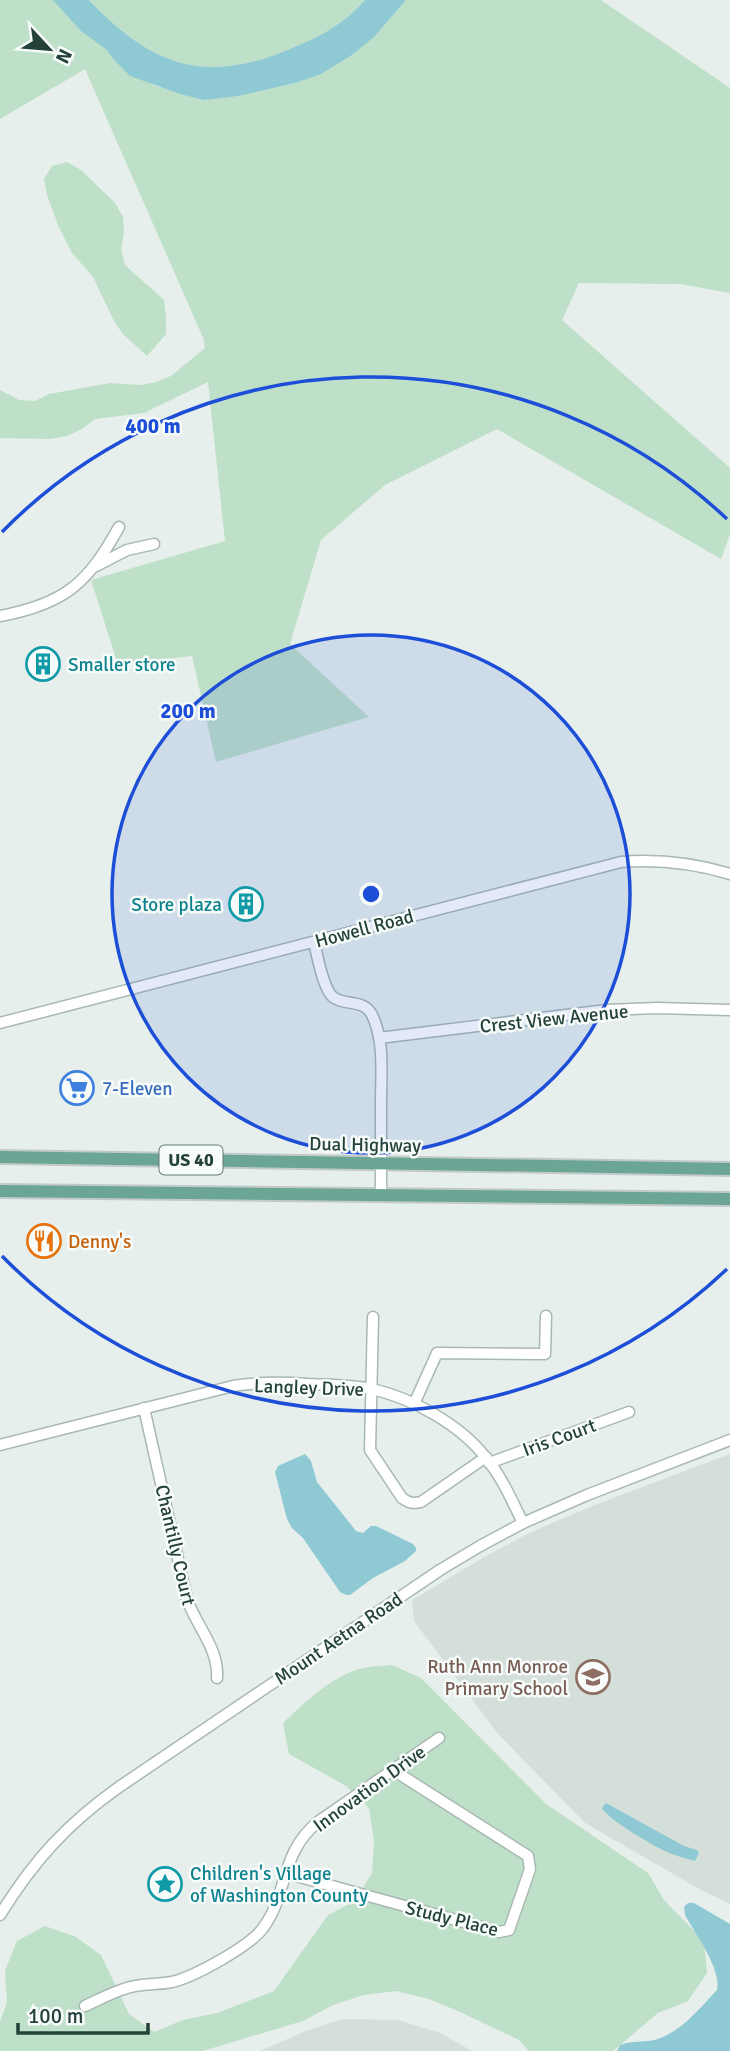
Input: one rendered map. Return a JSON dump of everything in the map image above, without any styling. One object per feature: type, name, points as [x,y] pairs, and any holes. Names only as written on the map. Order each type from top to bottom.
[{"type":"main road","name":"Dual Highway","points":[[0,1157],[730,1169]]},
{"type":"main road","name":"US 40","points":[[0,1191],[730,1199]]},
{"type":"street","points":[[0,616],[36,607],[70,590],[93,568],[118,527]]},
{"type":"street","points":[[93,568],[127,550],[153,544]]},
{"type":"street","name":"Howell Road","points":[[0,1023],[621,862],[664,860],[730,874]]},
{"type":"street","points":[[314,942],[329,992],[336,999],[367,1008],[376,1024],[379,1038],[381,1194]]},
{"type":"street","name":"Crest View Avenue","points":[[379,1038],[607,1010],[730,1010]]},
{"type":"street","points":[[414,1404],[437,1353],[545,1354],[546,1316]]},
{"type":"street","points":[[371,1389],[373,1317]]},
{"type":"street","name":"Langley Drive","points":[[0,1445],[233,1386],[254,1383],[335,1385],[371,1389],[414,1404],[456,1429],[488,1460],[523,1523]]},
{"type":"street","name":"Iris Court","points":[[371,1389],[370,1450],[402,1498],[414,1504],[488,1460],[629,1412]]},
{"type":"street","name":"Chantilly Court","points":[[145,1408],[187,1599],[192,1615],[216,1657],[217,1678]]},
{"type":"street","name":"Mount Aetna Road","points":[[0,1915],[25,1876],[50,1846],[104,1798],[440,1570],[523,1523],[587,1495],[730,1440]]},
{"type":"street","name":"Innovation Drive","points":[[85,2006],[126,1988],[188,1977],[247,1943],[260,1932],[269,1918],[297,1845],[309,1829],[439,1738]]},
{"type":"street","name":"Study Place","points":[[285,1873],[499,1932],[509,1930],[530,1868],[530,1860],[526,1854],[393,1770]]},
{"type":"shaded area","name":"Ruth Ann Monroe Primary School","points":[[730,1454],[730,1904],[585,1823],[498,1734],[414,1621],[412,1600],[529,1533]]},
{"type":"shaded area","points":[[342,2019],[398,2020],[440,2033],[472,2051],[260,2051]]},
{"type":"green space","points":[[0,0],[53,0],[108,50],[114,60],[153,85],[204,99],[239,96],[295,83],[352,55],[373,37],[406,0],[601,0],[730,88],[730,293],[680,284],[579,283],[562,320],[730,468],[730,534],[721,559],[497,429],[385,485],[321,540],[290,644],[369,717],[216,762],[192,656],[118,665],[91,580],[225,541],[208,382],[144,413],[95,419],[67,436],[50,439],[0,438],[0,390],[19,400],[35,401],[49,394],[110,383],[141,385],[156,382],[171,376],[205,348],[204,340],[85,69],[0,119]]},
{"type":"green space","points":[[89,0],[365,0],[331,29],[290,49],[231,66],[205,67],[181,63],[135,41]]},
{"type":"green space","points":[[67,162],[81,170],[115,203],[123,217],[121,249],[125,265],[164,300],[166,334],[147,356],[123,334],[114,321],[93,277],[72,253],[58,225],[44,179],[52,166]]},
{"type":"green space","points":[[392,1665],[421,1678],[546,1804],[648,1873],[664,1900],[704,1941],[707,1973],[688,2001],[658,2013],[613,2051],[529,2051],[519,2040],[460,2012],[429,1999],[396,1991],[364,1995],[333,2005],[303,2021],[203,2051],[0,2051],[0,2021],[7,2003],[5,1971],[17,1941],[45,1926],[76,1937],[101,1955],[129,2014],[154,2032],[183,2020],[217,2013],[274,1991],[328,1915],[355,1901],[372,1873],[374,1842],[369,1808],[346,1786],[289,1754],[283,1723],[309,1699],[348,1673],[363,1668]]},
{"type":"water","points":[[53,0],[89,0],[135,41],[181,63],[205,67],[231,66],[290,49],[331,29],[365,0],[406,0],[374,37],[352,55],[321,74],[239,96],[204,100],[130,76],[107,50],[81,31]]},
{"type":"water","points":[[305,1454],[311,1461],[317,1482],[356,1531],[363,1533],[371,1526],[376,1526],[416,1548],[405,1561],[373,1578],[350,1595],[340,1592],[287,1519],[275,1472],[278,1466]]},
{"type":"water","points":[[606,1803],[684,1846],[697,1850],[699,1853],[695,1861],[667,1852],[632,1832],[605,1813],[602,1808]]},
{"type":"water","points":[[688,1903],[694,1903],[730,1924],[730,2051],[617,2051],[620,2045],[667,2035],[690,2018],[717,1990],[716,1972],[712,1962],[685,1915],[684,1907]]},
{"type":"place","name":"Smaller store","points":[[43,664]]},
{"type":"place","name":"Store plaza","points":[[246,904]]},
{"type":"place","name":"7-Eleven","points":[[77,1088]]},
{"type":"place","name":"Denny's","points":[[44,1241]]},
{"type":"place","name":"Ruth Ann Monroe Primary School","points":[[593,1677]]},
{"type":"place","name":"Children's Village of Washington County","points":[[165,1884]]}]
